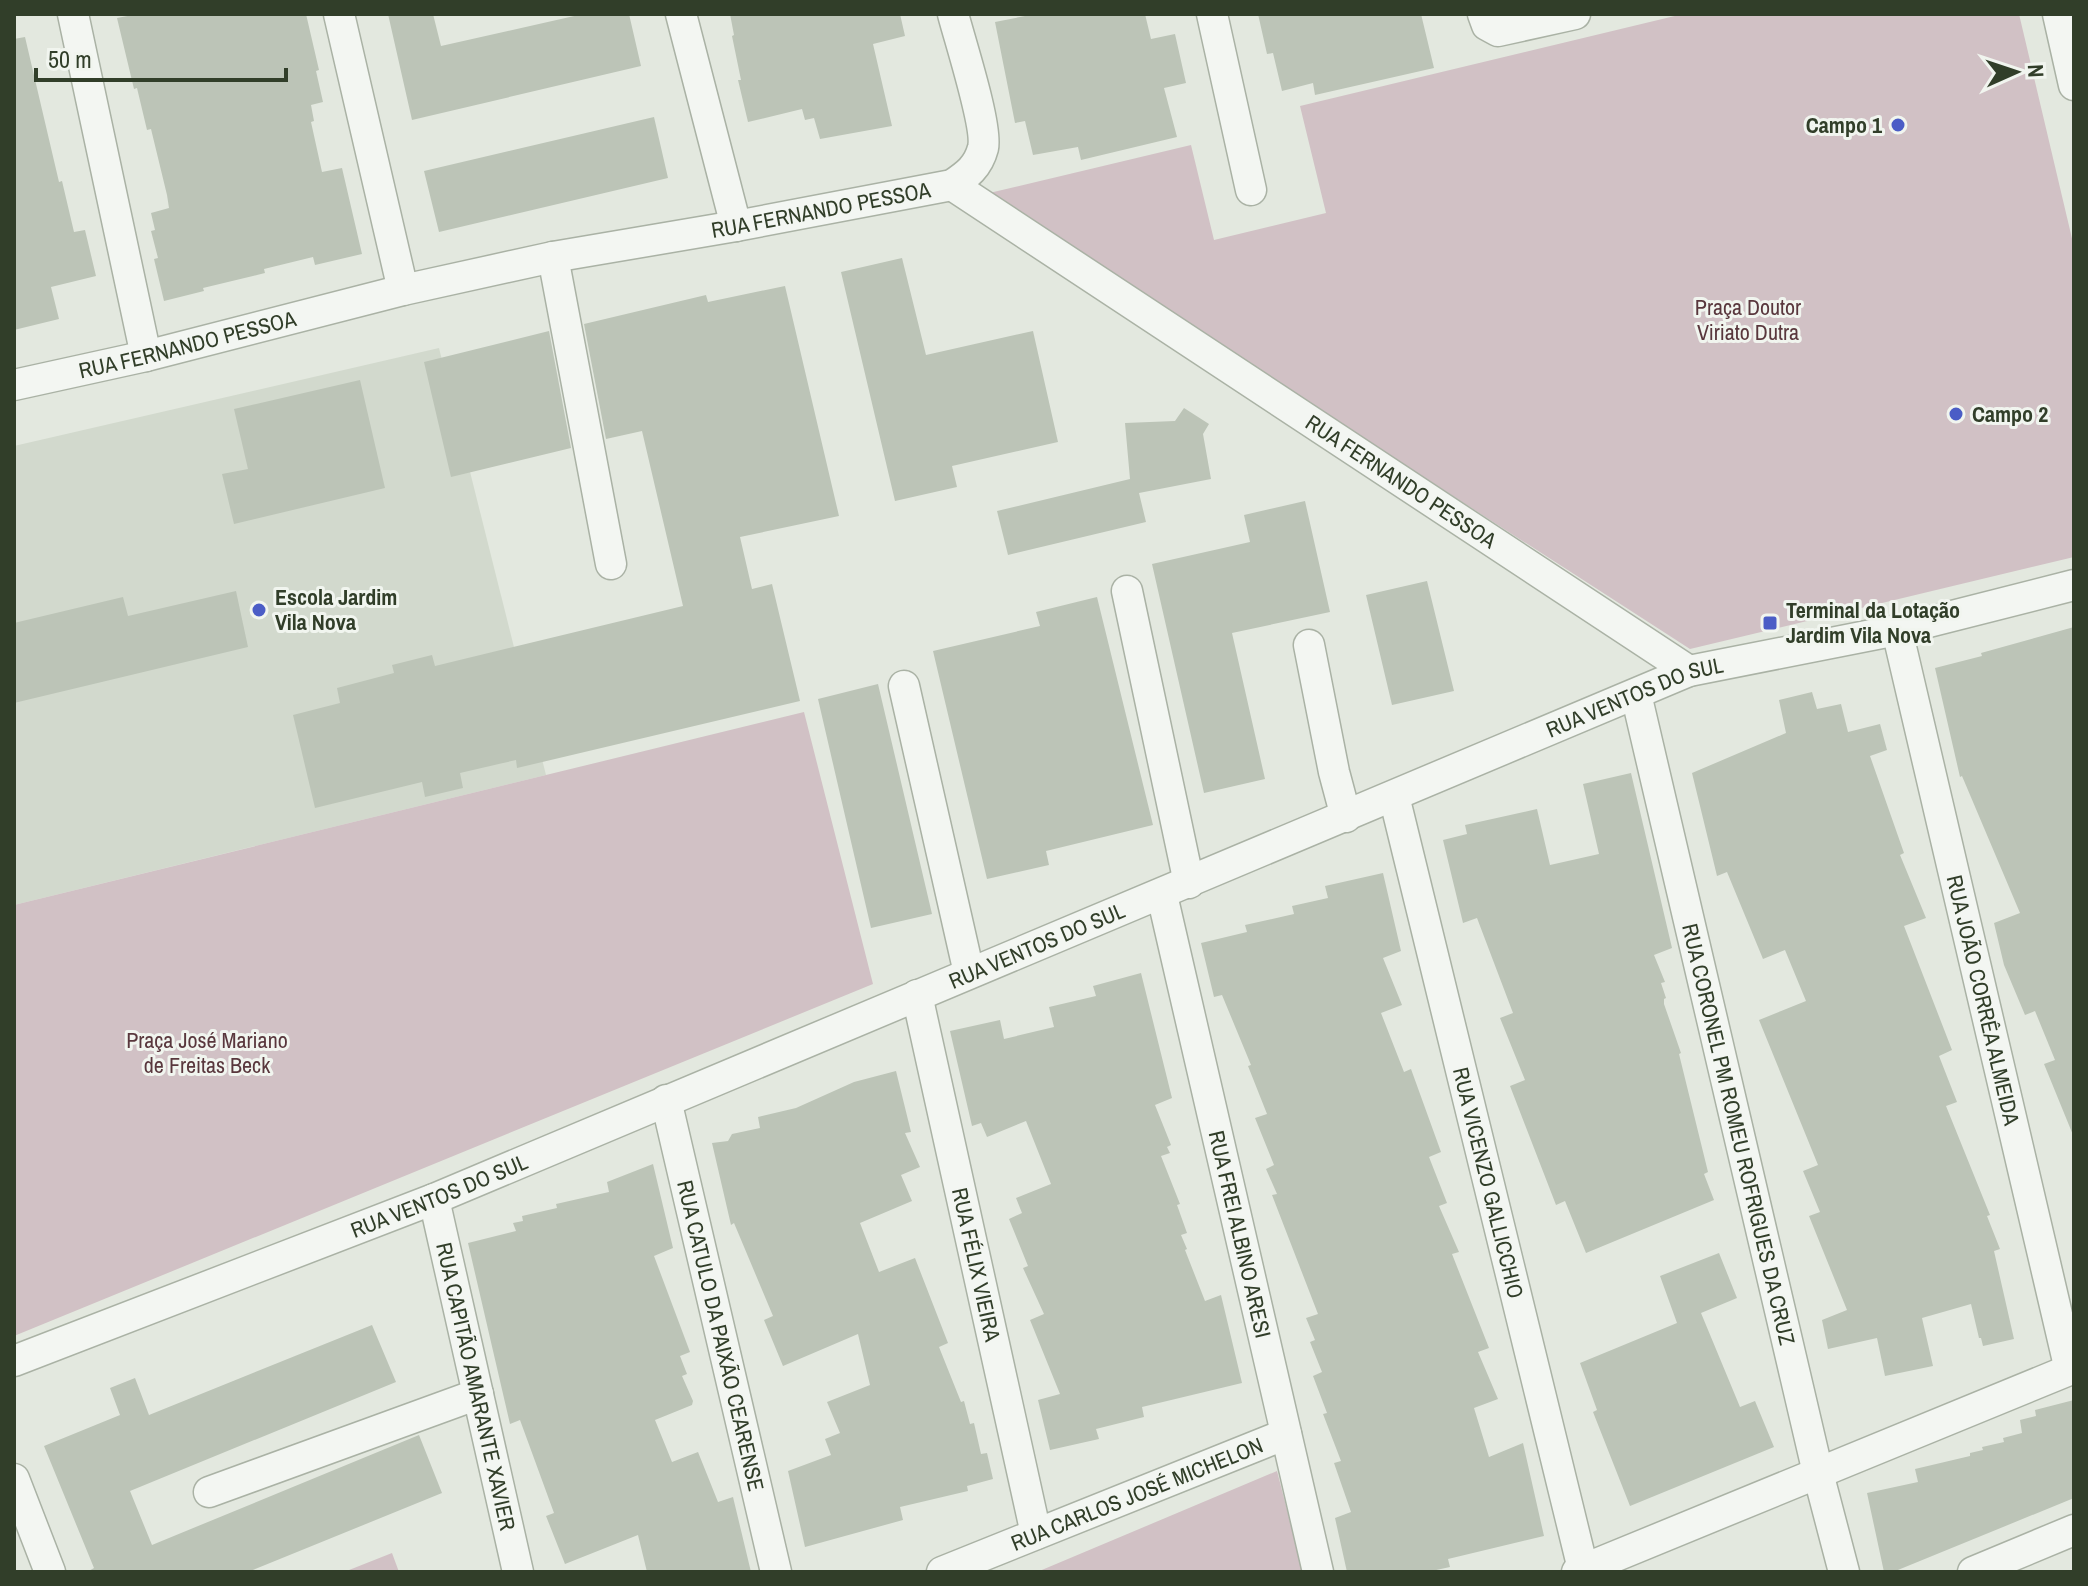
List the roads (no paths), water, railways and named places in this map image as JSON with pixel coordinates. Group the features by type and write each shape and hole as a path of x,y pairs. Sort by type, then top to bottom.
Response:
{"street":[{"path":"73,14 146,356"},
{"path":"339,14 403,290"},
{"path":"681,14 736,226"},
{"path":"952,185 970,173 979,159 984,135 953,14"},
{"path":"1212,14 1251,190"},
{"path":"1487,21 1505,30 1575,14"},
{"path":"2058,14 2074,85"},
{"name":"RUA FERNANDO PESSOA","path":"14,385 146,356 403,290 553,257 952,185 1689,671"},
{"path":"553,257 611,564"},
{"name":"RUA VENTOS DO SUL","path":"14,1361 434,1199 1689,671 1897,630 2074,585"},
{"name":"RUA FREI ALBINO ARESI","path":"1127,591 1175,889 1286,1434 1318,1572"},
{"name":"RUA JOÃO CORRÊA ALMEIDA","path":"1897,630 2072,1369"},
{"path":"1309,645 1346,817"},
{"path":"904,686 969,973"},
{"name":"RUA CORONEL PM ROMEU ROFRIGUES DA CRUZ","path":"1636,694 1818,1473 1844,1572"},
{"name":"RUA VICENZO GALLICCHIO","path":"1394,796 1580,1571"},
{"name":"RUA FÉLIX VIEIRA","path":"917,995 1036,1534"},
{"name":"RUA CATULO DA PAIXÃO CEARENSE","path":"666,1100 776,1572"},
{"name":"RUA CAPITÃO AMARANTE XAVIER","path":"434,1199 518,1572"},
{"path":"1580,1571 2072,1369"},
{"path":"209,1492 478,1394"},
{"name":"RUA CARLOS JOSÉ MICHELON","path":"942,1572 1286,1434"},
{"path":"14,1479 50,1572"},
{"path":"1973,1572 2074,1530"}],"place":[{"name":"Campo 1","path":"1898,125"},
{"name":"Campo 2","path":"1956,414"},
{"name":"Escola Jardim Vila Nova","path":"259,610"},
{"name":"Terminal da Lotação Jardim Vila Nova","path":"1770,623"}],"park label":[{"name":"Praça Doutor Viriato Dutra","path":"1748,320"},
{"name":"Praça José Mariano de Freitas Beck","path":"207,1052"}]}
